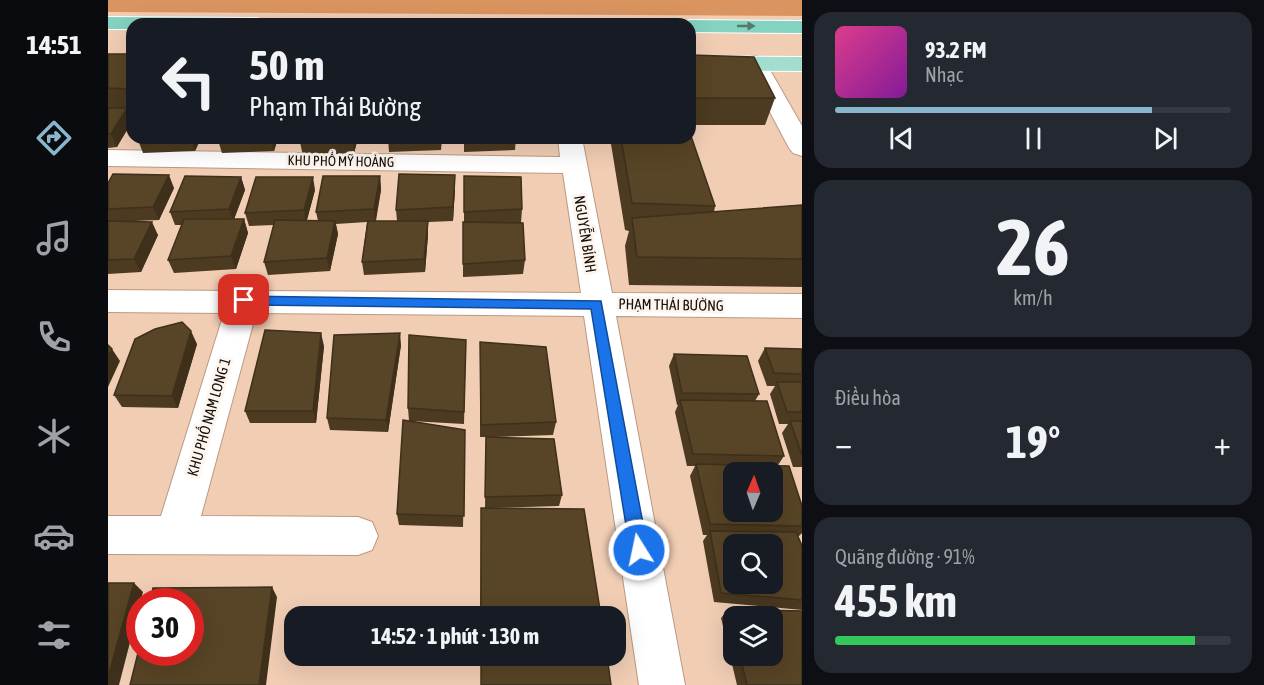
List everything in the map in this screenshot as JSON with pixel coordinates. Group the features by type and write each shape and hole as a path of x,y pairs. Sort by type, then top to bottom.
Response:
{"highway":[{"path":"108,23 126,23"},
{"path":"696,26 802,27"},
{"path":"696,46 802,46"}],"main road":[{"path":"696,63 802,64"}],"street":[{"path":"754,63 802,148"},
{"name":"NGUYỄN BÍNH","path":"571,144 662,685"},
{"name":"KHU PHỐ MỸ HOÀNG","path":"108,158 574,165"},
{"name":"PHẠM THÁI BƯỜNG","path":"108,301 244,300 802,306"},
{"name":"KHU PHỐ NAM LONG 1","path":"175,535 244,300"},
{"path":"108,535 358,536"}],"shaded area":[{"path":"108,0 802,0 802,16 108,12"}],"building":[{"path":"108,54 126,54 126,89 108,88"},
{"path":"696,55 754,57 775,98 696,98"},
{"path":"108,108 126,108 111,134 108,134"},
{"path":"622,144 694,144 715,206 632,203"},
{"path":"113,174 169,175 153,207 108,209 108,183"},
{"path":"399,174 455,175 453,207 396,210"},
{"path":"185,176 241,177 229,209 170,212"},
{"path":"323,176 380,176 374,209 316,212"},
{"path":"464,176 521,177 522,209 464,212"},
{"path":"256,177 313,177 304,210 245,213"},
{"path":"802,205 802,259 637,257 632,218"},
{"path":"184,219 244,219 231,256 168,260"},
{"path":"275,220 335,221 327,258 264,262"},
{"path":"108,221 152,222 134,259 108,260"},
{"path":"368,221 428,221 424,259 362,262"},
{"path":"463,222 523,223 525,260 463,264"},
{"path":"182,322 191,331 172,396 114,395 135,339 155,329"},
{"path":"265,330 321,333 313,411 245,411"},
{"path":"400,333 386,420 327,418 334,335"},
{"path":"409,335 466,340 464,412 408,408"},
{"path":"480,342 546,347 556,422 481,425"},
{"path":"108,345 112,349 108,357"},
{"path":"765,348 802,349 802,374 774,373"},
{"path":"674,354 747,356 759,394 682,393"},
{"path":"777,382 802,382 802,412 787,412"},
{"path":"680,400 767,401 784,456 693,454"},
{"path":"403,420 465,430 464,516 397,514"},
{"path":"790,421 802,421 802,455"},
{"path":"486,437 554,439 562,495 485,497"},
{"path":"696,464 723,465 723,522 783,522 783,466 789,466 802,506 802,526 710,524"},
{"path":"481,508 584,509 599,606 481,606"},
{"path":"710,531 796,532 802,546 802,600 733,594 783,594 783,534 723,534 723,593 721,593"},
{"path":"108,583 134,583 133,588 126,588 126,612 108,677"},
{"path":"272,587 259,685 130,685 135,666 204,666 204,588 153,588"},
{"path":"783,610 802,611 802,685 747,685 742,666 783,666"},
{"path":"481,666 608,666 611,685 481,685"}],"route":[{"path":"244,300 597,304 639,550"}]}
